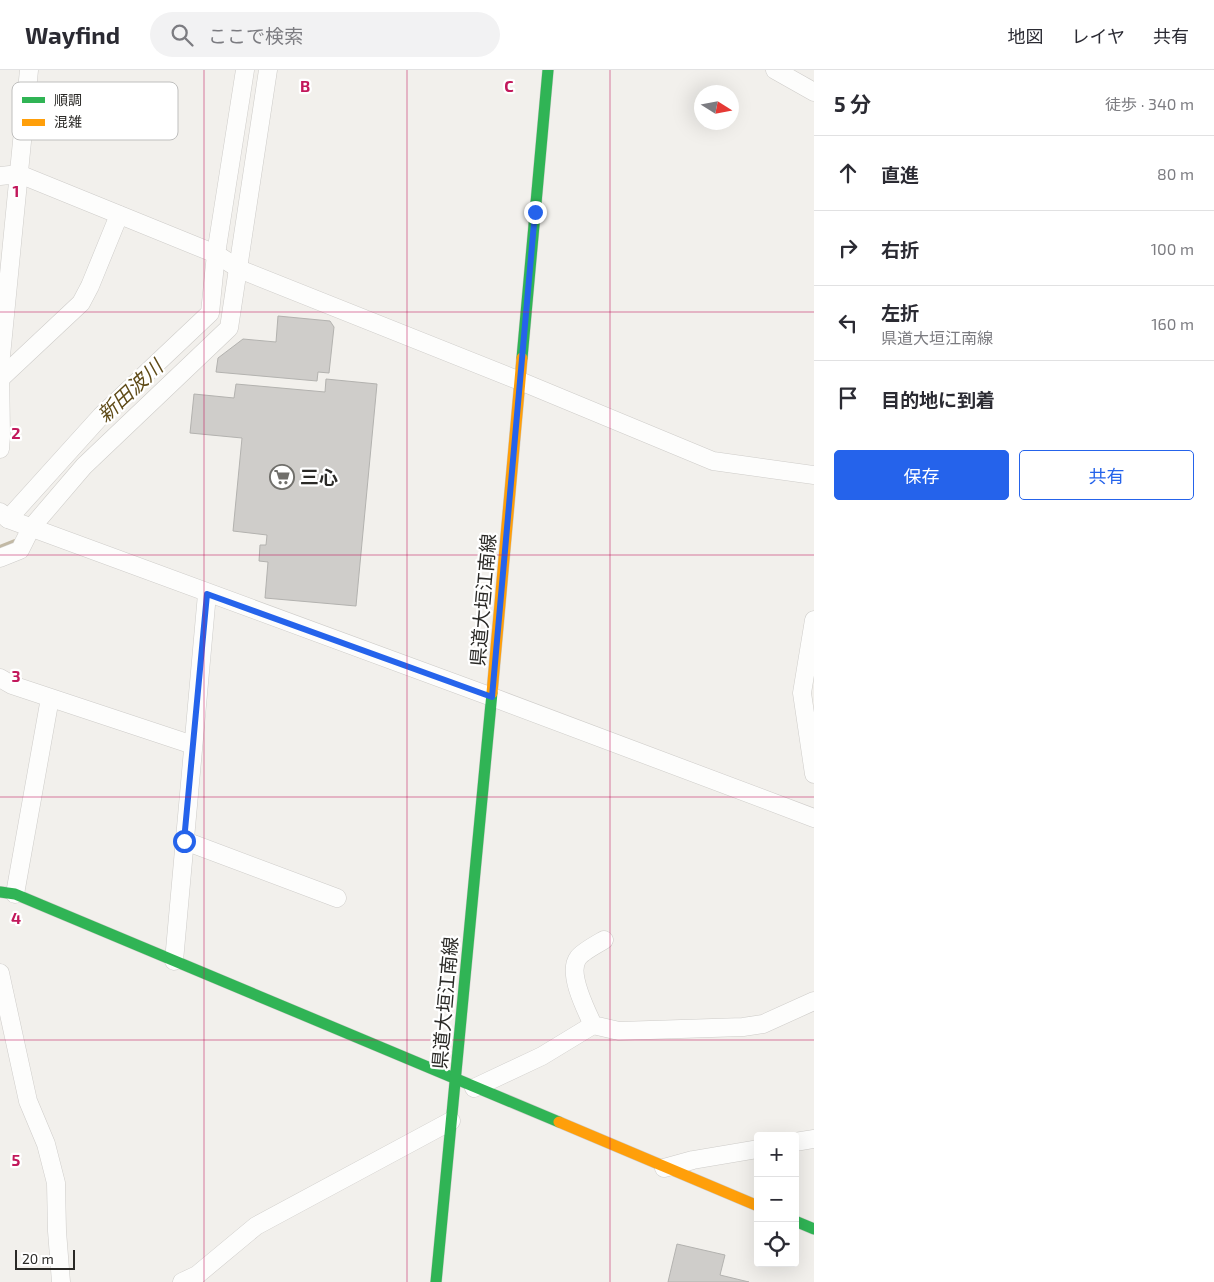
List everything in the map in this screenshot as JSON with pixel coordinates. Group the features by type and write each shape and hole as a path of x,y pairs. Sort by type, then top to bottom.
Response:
{"main road":[{"name":"県道大垣江南線","path":"436,1282 492,697 548,70"},
{"path":"8,893 754,1204"},
{"path":"797,1222 814,1229"}],"street":[{"path":"245,70 216,254 210,313 101,416 4,516 31,528 207,594 492,697 814,818"},
{"path":"0,558 20,550 31,528 84,466 229,328 268,70"},
{"path":"774,70 814,92"},
{"path":"0,449 0,366 22,140"},
{"path":"0,176 19,174 216,254 238,269 520,381 713,461 814,475"},
{"path":"0,379 81,303 90,286 119,215"},
{"path":"174,961 207,594"},
{"path":"814,620 802,693 814,774"},
{"path":"0,678 12,685 194,745"},
{"path":"8,893 50,698"},
{"path":"184,841 336,898"},
{"path":"592,1026 581,998 574,971 578,958 604,940"},
{"path":"0,973 28,1101 46,1144 56,1182 56,1231 61,1282"},
{"path":"474,1088 542,1056 592,1026 619,1031 743,1027 762,1024 814,1001"},
{"path":"194,1280 256,1226 451,1120"},
{"path":"799,1141 814,1139"},
{"path":"664,1168 693,1160 754,1150"}],"building":[{"path":"278,316 330,321 334,327 329,373 318,372 317,381 216,372 218,358 243,339 276,342"},
{"path":"326,379 377,384 356,606 265,598 268,562 259,561 260,545 266,545 267,535 233,531 242,438 190,433 194,394 234,398 236,384 325,392"},
{"path":"677,1244 725,1255 720,1275 749,1282 668,1282"}],"waterway":[{"name":"新田波川","path":"0,548 15,542"}],"traffic: fast":[{"path":"522,358 548,70"},
{"path":"436,1282 492,693"},
{"path":"0,892 15,894 559,1122"},
{"path":"797,1222 814,1229"}],"traffic: slow":[{"path":"492,693 522,358"},
{"path":"559,1122 754,1204"}],"place":[{"name":"三心","path":"282,477"}],"route":[{"path":"184,841 207,594 492,697 535,212"}]}
